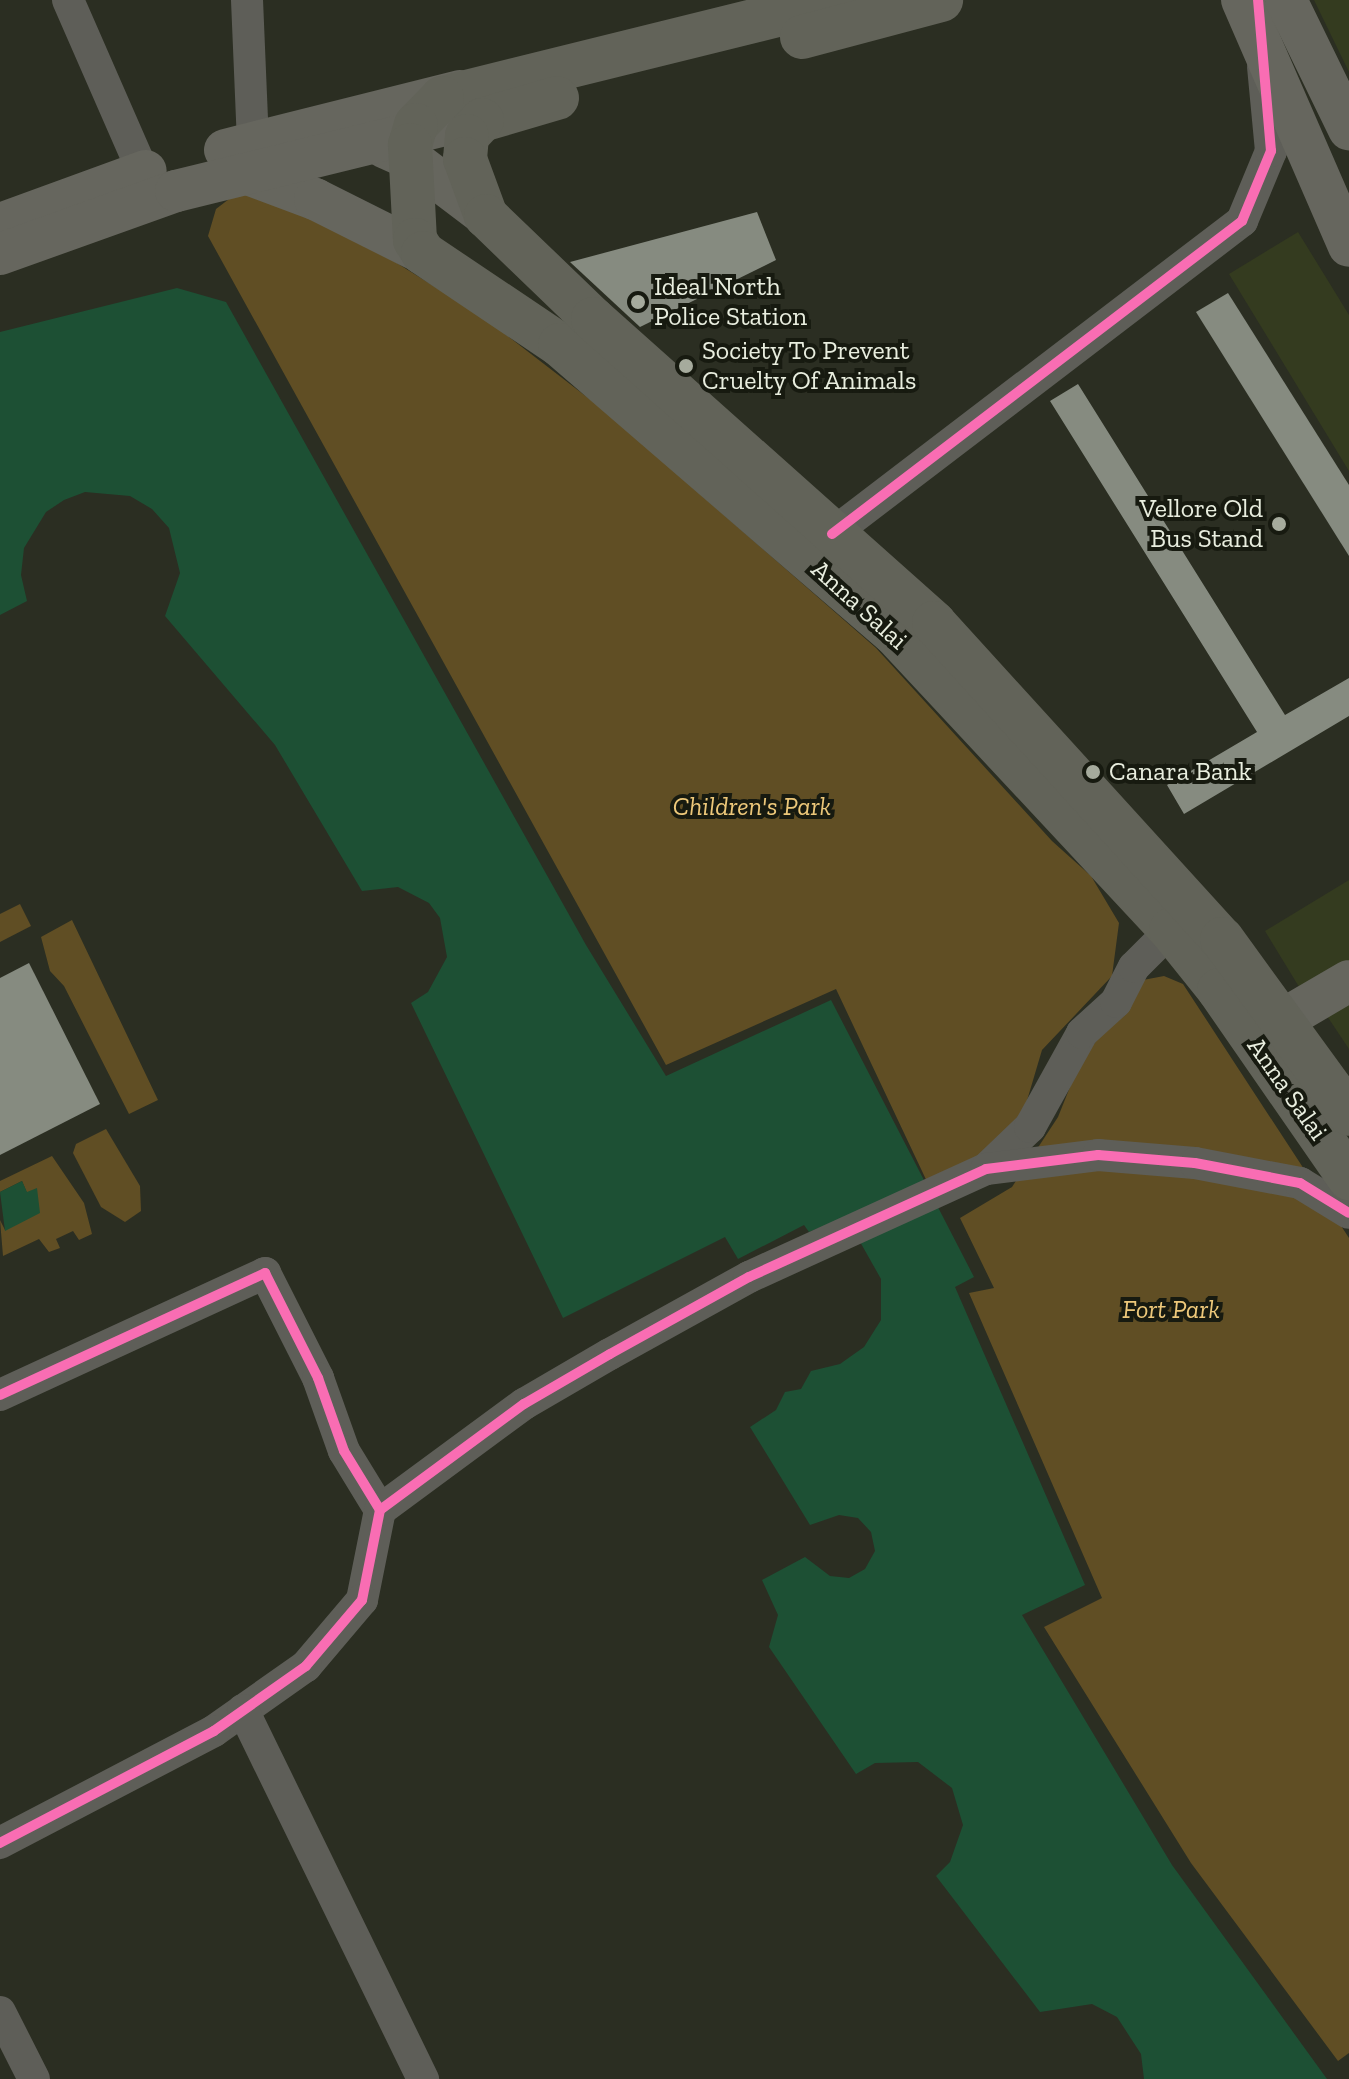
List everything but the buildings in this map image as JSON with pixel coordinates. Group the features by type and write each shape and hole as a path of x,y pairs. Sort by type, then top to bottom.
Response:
{"highway":[{"path":"423,253 412,222 401,147 427,109 465,90 838,0"},
{"path":"503,111 941,0"},
{"name":"Anna Salai","path":"503,111 482,120 467,136 465,159 486,216 832,534 934,623 1212,928 1284,1019 1349,1114"},
{"name":"Anna Salai","path":"423,253 560,345 894,633 1171,930 1219,990 1349,1178"}],"main road":[{"path":"1242,0 1349,246"},
{"path":"1286,0 1349,129"},
{"path":"0,254 251,159 465,90"},
{"path":"401,147 503,111"},
{"path":"0,224 143,172 251,159 344,136 401,147 486,216"},
{"path":"251,159 315,199 423,253"},
{"path":"1284,1019 1349,981"}],"street":[{"path":"68,0 143,172"},
{"path":"247,0 251,159"},
{"path":"832,534 1242,221 1271,151 1258,0"},
{"path":"986,1169 1030,1127 1082,1033 1116,1002 1134,967 1171,930"},
{"path":"0,1843 214,1731 306,1666 362,1600 380,1510 524,1404 749,1277 986,1169 1098,1155 1195,1163 1300,1183 1349,1213"},
{"path":"0,1395 265,1273 318,1378 344,1451 380,1510"},
{"path":"243,1710 423,2079"},
{"path":"0,2012 34,2079"}],"shaded area":[{"path":"1314,0 1349,0 1349,72"},
{"path":"1298,232 1349,315 1349,471 1229,274"},
{"path":"177,288 226,302 586,945 666,1076 831,1000 974,1277 955,1287 1085,1585 1022,1615 1172,1865 1327,2079 1144,2079 1141,2054 1117,2017 1092,2004 1040,2012 936,1876 950,1862 963,1825 952,1788 918,1762 875,1763 856,1774 769,1647 778,1615 762,1580 805,1557 830,1576 849,1578 865,1569 875,1551 871,1532 858,1518 839,1515 810,1525 750,1427 776,1410 785,1392 801,1389 811,1371 840,1364 864,1347 881,1320 881,1279 846,1217 809,1232 804,1225 738,1259 725,1237 563,1318 411,1003 428,992 447,957 440,918 429,903 398,887 362,891 275,745 165,616 180,573 169,528 152,509 130,496 85,492 64,500 46,512 24,548 21,575 27,601 0,615 0,332"},
{"path":"1349,880 1349,968 1304,995 1265,931"},
{"path":"1349,995 1349,1049 1323,1010"},
{"path":"22,1181 27,1192 37,1188 40,1213 5,1231 0,1192"}],"green space":[{"name":"Children's Park","path":"265,191 376,250 483,317 605,411 876,648 1052,841 1091,876 1119,923 1112,976 1042,1050 1023,1114 982,1160 930,1188 836,989 666,1065 208,236 216,209 233,196"},
{"path":"20,904 31,926 0,942 0,914"},
{"path":"72,920 158,1100 129,1114 64,986 50,971 41,937"},
{"name":"Fort Park","path":"1164,976 1183,984 1349,1238 1349,2053 1338,2061 1191,1863 1044,1627 1102,1598 969,1293 994,1288 960,1218 1012,1187 1058,1117 1080,1062 1143,980"},
{"path":"106,1129 140,1186 141,1211 125,1222 101,1207 73,1153 76,1144"},
{"path":"52,1156 84,1203 92,1234 79,1240 73,1231 56,1239 60,1248 49,1252 39,1239 3,1256 0,1220 5,1230 27,1193 22,1181 0,1192 0,1181"}],"cycle path":[{"path":"832,534 1242,221 1271,151 1258,0"},
{"path":"380,1510 524,1404 610,1354 749,1277 986,1169 1098,1155 1195,1163 1300,1183 1349,1213"},
{"path":"0,1395 265,1273 318,1378 344,1451 380,1510 362,1600 306,1666 214,1731 0,1843"}],"place":[{"name":"Ideal North Police Station","path":"638,302"},
{"name":"Society To Prevent Cruelty Of Animals","path":"686,366"},
{"name":"Vellore Old Bus Stand","path":"1279,524"},
{"name":"Canara Bank","path":"1093,772"}]}
